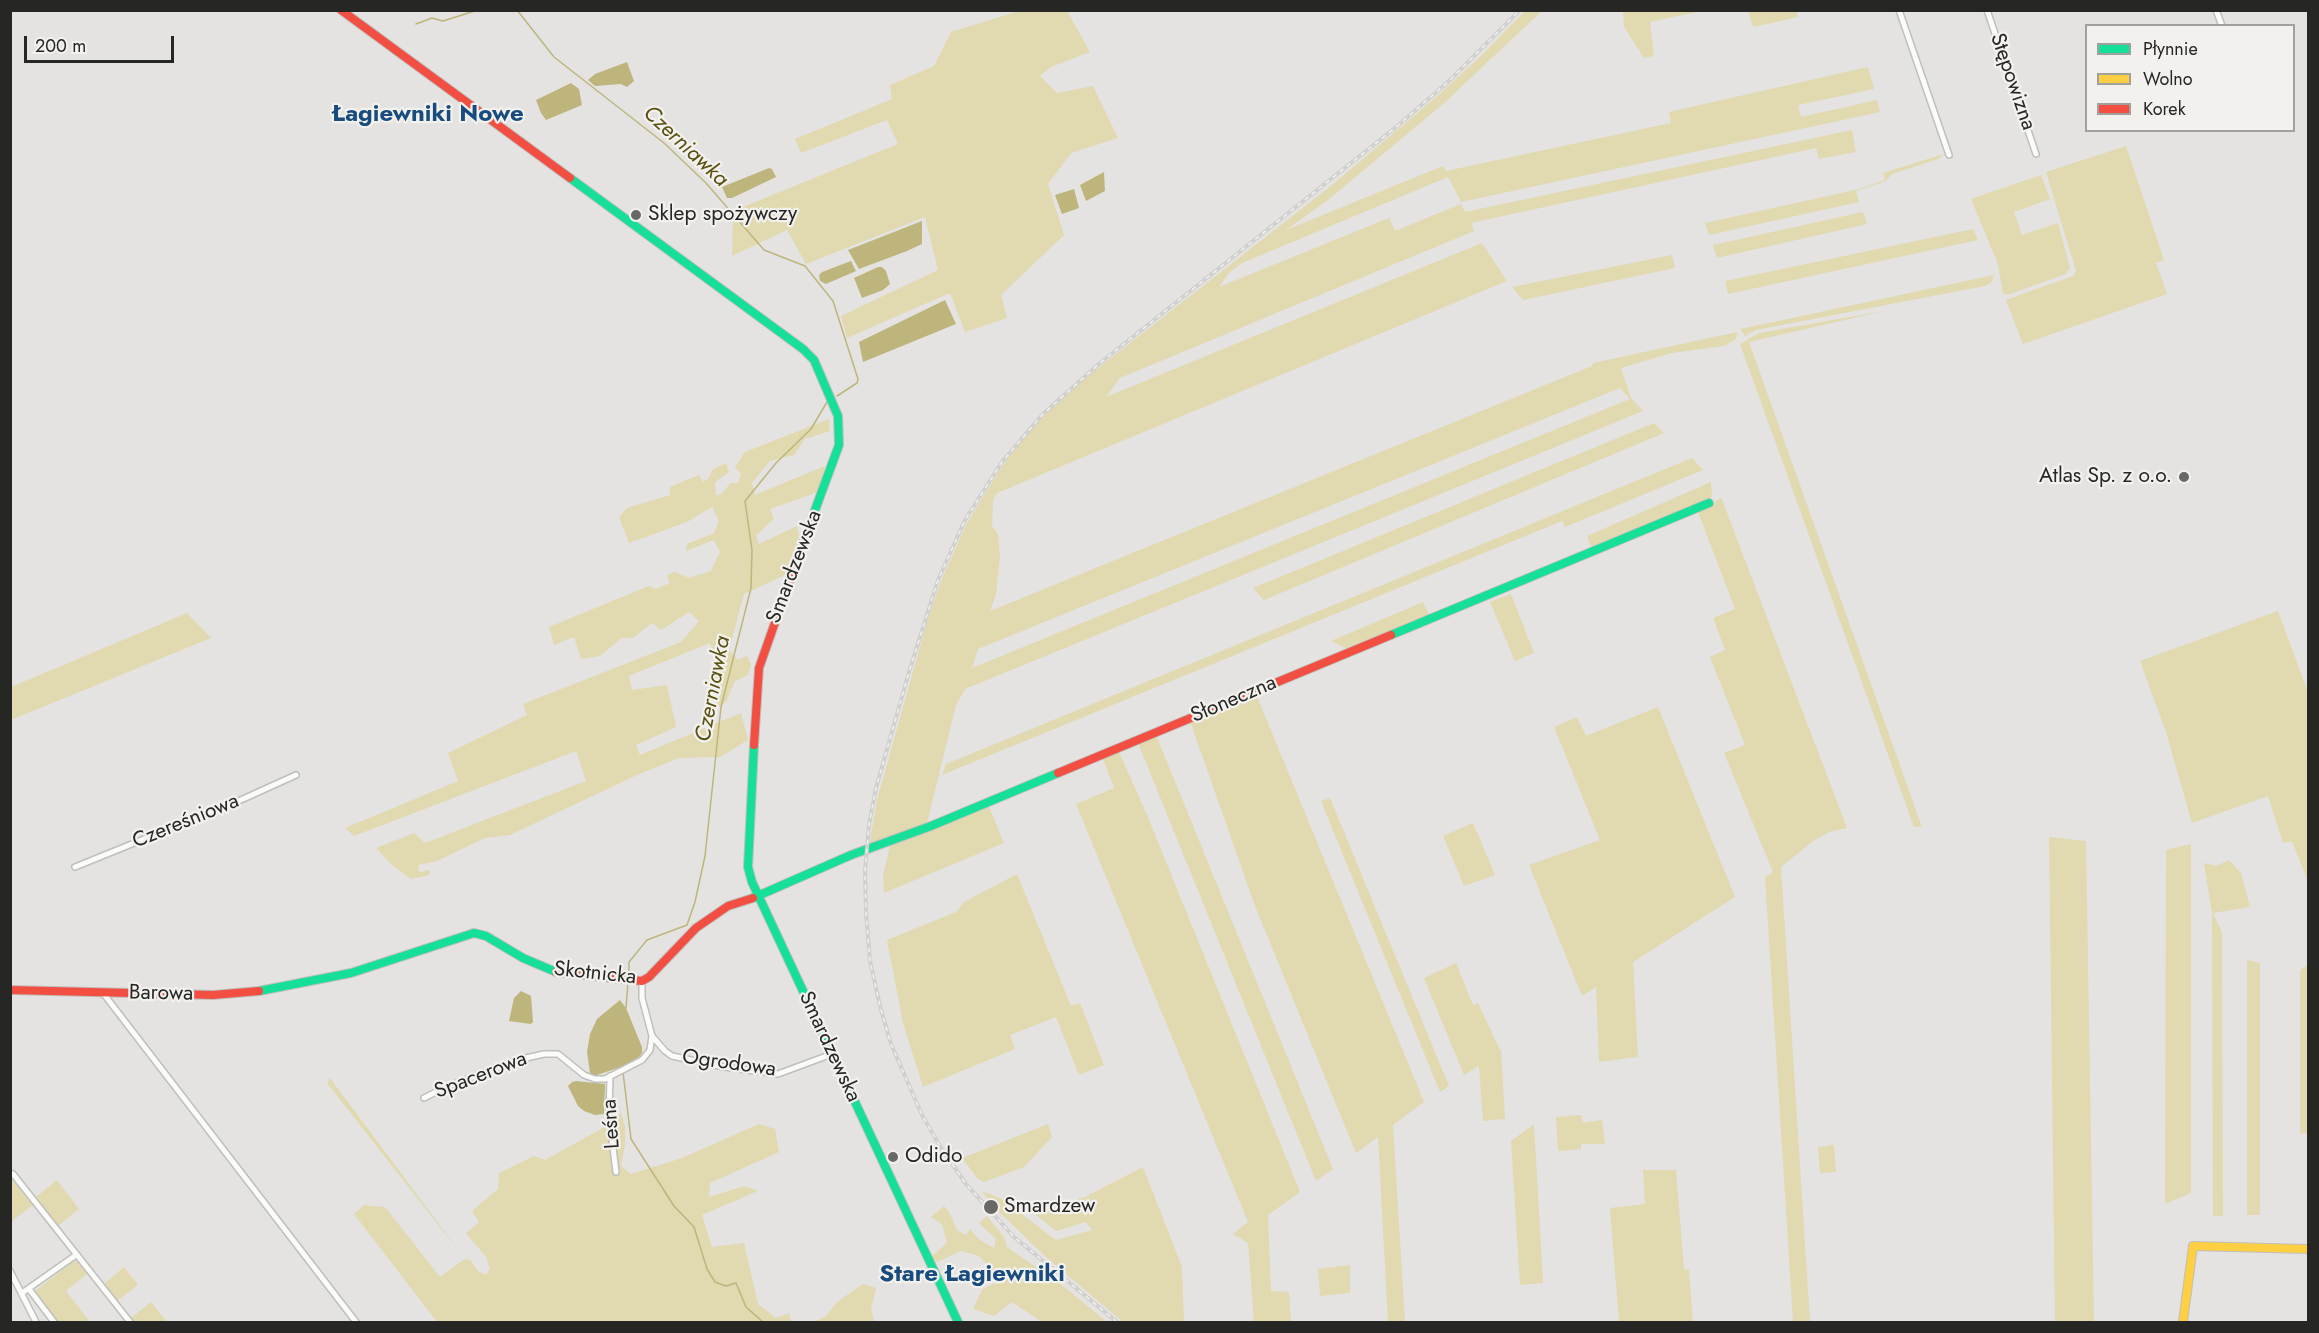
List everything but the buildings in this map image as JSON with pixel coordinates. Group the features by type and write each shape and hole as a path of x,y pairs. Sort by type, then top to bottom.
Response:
{"street":[{"name":"Smardzewska","path":"341,10 803,348 814,360 838,416 839,445 759,668 747,853 750,874 758,896 958,1323"},
{"path":"1899,10 1949,154"},
{"name":"Stępowizna","path":"1987,10 2036,154"},
{"name":"Słoneczna","path":"758,896 851,855 931,826 1709,503"},
{"name":"Czereśniowa","path":"75,867 296,775"},
{"name":"Skotnicka","path":"309,981 351,973 474,933 482,934 523,958 553,972 642,981 649,977 684,938 708,918 728,906 758,896"},
{"name":"Barowa","path":"10,990 213,995 259,991 309,981"},
{"path":"610,1076 642,1060 650,1050 652,1036 642,998 642,981"},
{"path":"102,993 356,1323"},
{"name":"Ogrodowa","path":"652,1036 665,1052 672,1056 724,1067 778,1074 832,1054"},
{"name":"Spacerowa","path":"424,1098 506,1064 543,1054 558,1054 590,1078 600,1080 610,1076"},
{"name":"Leśna","path":"610,1076 609,1114 616,1172"},
{"path":"13,1174 130,1323"},
{"path":"2183,1323 2193,1246 2308,1249"},
{"path":"22,1293 75,1255"},
{"path":"10,1270 36,1323"},
{"path":"29,1289 54,1323"}],"shaded area":[{"path":"1623,10 1702,11 1650,22 1654,56 1644,58 1624,27"},
{"path":"1019,11 1067,11 1090,52 1051,67 1040,76 1057,93 1093,86 1118,138 1071,153 1048,184 1064,235 1001,295 1007,318 965,332 950,293 847,338 841,316 938,270 925,217 806,264 787,230 732,256 733,211 898,144 887,120 801,153 795,139 892,99 890,85 934,66 951,32"},
{"path":"1525,11 1542,11 1443,104 1328,200 1286,230 1443,166 1446,171 1671,123 1669,112 1868,67 1874,89 1798,105 1801,117 1877,100 1880,112 1461,202 1448,177 1242,263 1230,272 1219,287 1389,218 1395,231 1461,204 1465,212 1852,130 1856,152 1819,159 1816,148 1471,223 1474,231 1120,378 1106,397 1482,243 1507,281 997,493 993,500 992,526 998,534 1000,558 996,594 990,611 1592,366 1593,363 1737,332 1735,340 1724,346 1672,353 1621,368 1631,398 1643,411 965,689 956,705 927,823 869,847 877,800 928,618 941,581 967,523 1016,447 1046,414 1084,379 1332,185 1482,55","holes":["1620,388 1630,399 972,668 978,649"]},
{"path":"1748,11 1797,11 1798,17 1753,27"},
{"path":"627,62 634,81 627,87 621,84 595,86 588,80 595,74"},
{"path":"571,83 579,89 582,105 546,120 536,100"},
{"path":"2126,146 2164,260 2156,263 2167,294 2023,344 2006,300 2073,276 2076,271 2046,172"},
{"path":"1944,154 1938,159 1892,174 1886,181 1856,191 1859,202 1709,235 1705,223 1855,190 1885,180 1883,173"},
{"path":"769,168 776,177 732,198 727,198 722,187"},
{"path":"1104,172 1105,191 1086,201 1080,185"},
{"path":"2041,175 2050,199 2014,212 2022,235 2058,223 2070,268 2066,274 2007,295 2003,293 1998,264 1971,199"},
{"path":"1074,189 1079,208 1062,214 1055,195"},
{"path":"1863,212 1867,224 1717,258 1713,245"},
{"path":"922,221 922,244 907,251 859,269 848,250"},
{"path":"1973,229 1978,240 1728,294 1725,281"},
{"path":"1672,255 1675,268 1523,300 1512,287"},
{"path":"851,261 856,271 826,284 820,281 819,275 822,272"},
{"path":"878,267 886,271 890,284 883,290 862,298 854,278"},
{"path":"1994,275 1991,283 1985,286 1756,330 1745,336 1740,329"},
{"path":"945,300 956,324 863,362 859,342"},
{"path":"1884,311 1749,342 1922,827 1914,827 1740,344 1759,333"},
{"path":"829,419 830,431 805,439 794,455 770,461 752,483 755,495 825,466 818,492 770,509 774,519 756,535 759,544 797,526 799,537 785,575 744,594 729,650 738,660 747,656 751,664 748,675 735,681 726,702 718,707 708,678 721,672 710,643 629,676 632,690 667,685 676,727 636,745 640,755 741,713 748,740 720,757 679,758 637,775 510,835 485,838 437,861 418,865 419,872 430,870 429,875 411,879 391,864 376,848 414,833 425,843 586,781 576,751 354,836 345,828 458,781 448,753 527,715 523,704 681,642 699,621 689,612 661,630 652,623 633,638 622,638 600,656 581,659 574,637 554,645 549,627 649,586 656,589 670,583 667,575 675,572 689,578 711,571 720,552 714,540 686,551 687,544 714,533 719,521 712,507 687,522 629,543 619,517 627,508 670,495 670,487 699,475 703,482 709,478 713,469 726,463 729,472 715,482 716,496 723,493 730,483 738,483 741,474 735,467 745,452"},
{"path":"1654,423 1664,433 1264,600 1253,588"},
{"path":"1692,458 1703,470 1565,527 1562,521 942,775 946,764"},
{"path":"1711,482 1712,496 1708,501 1592,549 1587,536"},
{"path":"1721,497 1847,828 1829,832 1813,841 1781,867 1810,1322 1793,1322 1765,877 1773,872 1724,753 1745,745 1710,657 1725,650 1713,618 1735,609 1698,512 1711,506"},
{"path":"1511,594 1534,653 1515,661 1490,602"},
{"path":"1423,602 1430,617 1347,649 1331,641"},
{"path":"2278,611 2308,692 2308,882 2292,841 2283,843 2268,796 2192,823 2166,732 2140,661"},
{"path":"187,613 211,638 11,720 11,687"},
{"path":"1256,694 1424,1102 1393,1125 1405,1322 1388,1322 1378,1137 1356,1153 1255,906 1190,721"},
{"path":"1658,707 1735,897 1633,962 1638,1057 1599,1062 1596,987 1582,996 1529,865 1600,840 1554,727 1577,717 1586,736"},
{"path":"1156,735 1333,1169 1316,1181 1138,743"},
{"path":"1119,752 1147,815 1300,1192 1268,1215 1271,1291 1289,1292 1291,1322 1254,1322 1248,1243 1233,1234 1248,1222 1076,804 1114,788 1103,759"},
{"path":"1330,798 1449,1086 1440,1092 1321,801"},
{"path":"988,805 1004,843 884,893 883,876 890,846"},
{"path":"1473,823 1495,875 1464,886 1443,836"},
{"path":"2049,837 2086,841 2094,1322 2055,1322"},
{"path":"2191,844 2191,1193 2165,1204 2166,850"},
{"path":"2229,860 2241,873 2250,907 2213,913 2222,932 2223,1216 2213,1216 2212,913 2204,863 2216,866"},
{"path":"1017,874 1071,1006 1080,1003 1104,1065 1079,1075 1056,1017 1010,1035 1015,1049 923,1087 903,1023 887,940 956,912 964,902"},
{"path":"2247,960 2260,963 2260,1215 2247,1215"},
{"path":"1456,963 1473,1005 1478,1003 1501,1049 1505,1119 1483,1121 1479,1066 1464,1075 1424,978"},
{"path":"2308,965 2308,1133 2300,1134 2300,970"},
{"path":"521,991 531,996 533,1022 531,1024 509,1021 514,998"},
{"path":"620,1000 626,1008 642,1047 642,1053 621,1067 594,1076 590,1073 587,1052 590,1034 597,1019"},
{"path":"330,1078 465,1259 327,1083"},
{"path":"576,1081 605,1084 604,1114 595,1115 578,1106 568,1086"},
{"path":"621,1113 625,1127 625,1145 621,1166 631,1174 682,1158 759,1124 775,1129 779,1152 710,1183 709,1197 744,1186 758,1191 702,1215 712,1247 744,1243 758,1304 776,1318 789,1313 791,1322 437,1322 354,1214 364,1205 385,1207 440,1277 465,1259 470,1260 478,1271 486,1275 490,1269 486,1257 466,1233 479,1222 472,1211 498,1189 499,1173 534,1156 545,1160 601,1129"},
{"path":"1581,1115 1583,1123 1602,1120 1605,1144 1581,1144 1581,1149 1558,1151 1556,1117"},
{"path":"1048,1124 1052,1137 1024,1167 984,1182 978,1179 962,1158"},
{"path":"1534,1124 1543,1283 1520,1285 1511,1141"},
{"path":"1834,1145 1836,1172 1820,1173 1818,1147"},
{"path":"1143,1167 1182,1267 1184,1322 1123,1322 1047,1258 995,1208 982,1191 1000,1198 1056,1240 1092,1230 1086,1222 1056,1231 1036,1215 1085,1197"},
{"path":"1643,1170 1676,1170 1684,1269 1689,1270 1693,1322 1619,1322 1610,1208 1645,1204"},
{"path":"10,1177 33,1205 12,1221 10,1220"},
{"path":"57,1180 79,1209 58,1226 36,1197"},
{"path":"944,1206 957,1230 966,1235 970,1229 980,1240 994,1248 996,1239 979,1223 987,1216 1004,1237 1007,1247 1063,1286 1107,1322 1042,1322 1012,1302 994,1316 973,1309 982,1290 992,1284 1005,1283 1005,1277 994,1271 979,1256 961,1251 937,1262 931,1257 947,1243 942,1224 931,1217"},
{"path":"77,1261 87,1274 66,1291 90,1322 57,1322 35,1291"},
{"path":"1350,1265 1350,1293 1320,1296 1318,1269"},
{"path":"124,1267 138,1285 117,1301 104,1284"},
{"path":"863,1284 876,1288 871,1309 874,1322 813,1322 826,1316 837,1302"},
{"path":"151,1302 167,1322 134,1322 131,1318"}],"waterway":[{"name":"Czerniawka","path":"416,24 432,18 443,21 478,10"},
{"name":"Czerniawka","path":"517,10 554,57 664,143 706,183 764,250 805,266 833,301 858,379 857,383 837,396"},
{"name":"Czerniawka","path":"629,976 629,962 647,940 687,925 695,902 705,856 721,707 751,588 752,550 745,501 776,463 811,429 827,402"},
{"path":"626,1008 628,982"},
{"name":"Czerniawka","path":"623,1072 631,1139 674,1206 694,1227 707,1269 715,1282 726,1286 736,1283 746,1307 763,1322"}],"railway":[{"path":"1117,1322 1014,1237 966,1184 922,1115 891,1044 870,961 865,871 869,825 876,788 909,672 938,580 965,520 1002,462 1042,415 1100,363 1395,128 1448,82 1520,10"}],"traffic: fast":[{"path":"570,178 803,349 814,360 838,416 839,445 804,540"},
{"path":"1391,635 1709,503"},
{"path":"754,745 748,867 752,882 958,1322"},
{"path":"753,898 851,855 931,826 1058,773"},
{"path":"259,991 351,973 474,933 486,936 523,958 556,972"}],"traffic: slow":[{"path":"2183,1322 2193,1246 2308,1249"}],"traffic: jam":[{"path":"341,10 570,178"},
{"path":"754,745 759,668 804,540"},
{"path":"1058,773 1391,635"},
{"path":"556,972 642,981 649,977 696,928 728,906 753,898"},
{"path":"10,990 213,995 259,991"}],"place":[{"name":"Sklep spożywczy","path":"636,215"},
{"name":"Atlas Sp. z o.o.","path":"2184,477"},
{"name":"Odido","path":"893,1157"},
{"name":"Smardzew","path":"991,1207"}],"district":[{"name":"Łagiewniki Nowe","path":"428,115"},
{"name":"Stare Łagiewniki","path":"972,1275"}]}
